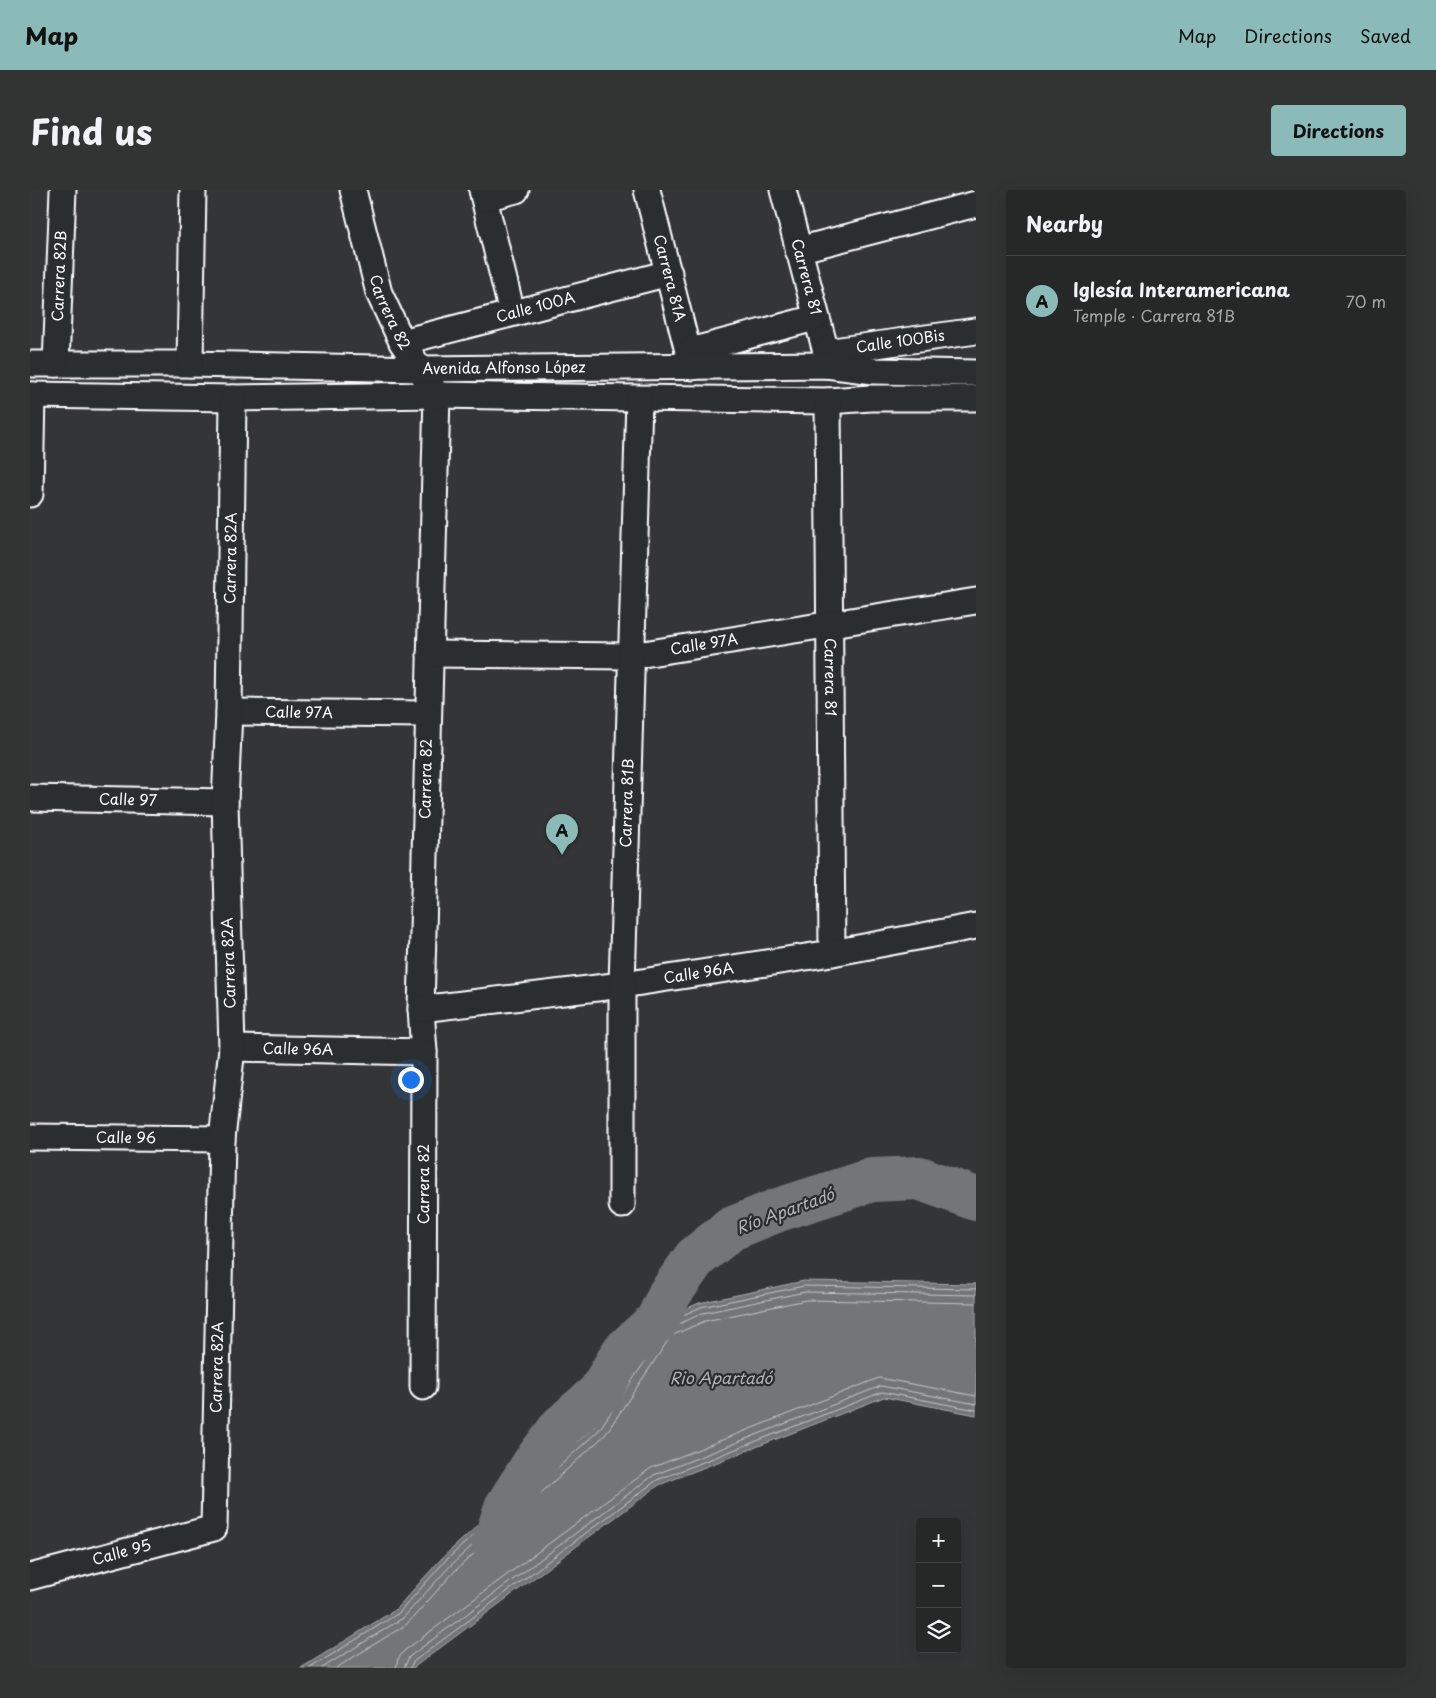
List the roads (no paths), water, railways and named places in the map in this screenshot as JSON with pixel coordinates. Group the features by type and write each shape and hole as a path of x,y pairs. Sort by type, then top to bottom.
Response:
{"street":[{"name":"Carrera 82B","path":"56,364 63,190"},
{"path":"190,364 193,190"},
{"name":"Carrera 82","path":"353,190 379,293 402,342 437,395 421,1009 424,1052 423,1386"},
{"path":"512,314 483,194 516,190"},
{"name":"Carrera 81A","path":"647,190 691,359"},
{"name":"Carrera 81","path":"782,190 826,359"},
{"path":"798,250 976,204"},
{"name":"Calle 100A","path":"402,342 669,273"},
{"path":"691,359 815,318"},
{"name":"Calle 100Bis","path":"826,359 976,331"},
{"name":"Avenida Alfonso López","path":"30,364 190,364 421,369 691,359 826,359 874,371 976,373"},
{"name":"Avenida Alfonso López","path":"31,395 233,398 437,395 828,401 871,398 976,398"},
{"path":"30,494 31,395"},
{"name":"Carrera 82A","path":"214,1528 222,1139 232,1048 224,802 229,712 233,398"},
{"name":"Carrera 81B","path":"622,1205 622,985 639,399"},
{"name":"Carrera 81","path":"828,401 832,953"},
{"name":"Calle 97A","path":"430,654 631,656 976,601"},
{"name":"Calle 97A","path":"229,712 428,714"},
{"name":"Calle 97","path":"30,798 224,802"},
{"name":"Calle 96A","path":"421,1009 622,985 832,953 976,926"},
{"name":"Calle 96A","path":"232,1048 424,1052"},
{"name":"Calle 96","path":"30,1137 222,1139"},
{"name":"Calle 95","path":"30,1577 214,1528"}],"water":[{"name":"Rio Apartadó","path":"804,1281 976,1284 976,1415 884,1397 659,1485 413,1668 301,1668 395,1610 442,1558 591,1422 657,1321 699,1303"}],"waterway":[{"name":"Río Apartadó","path":"494,1544 506,1507 534,1463 561,1427 599,1393 623,1352 657,1321 669,1295 695,1258 731,1229 778,1210 872,1180 919,1178 976,1199"}],"place":[{"name":"Iglesía Interamericana","path":"562,855"}]}
